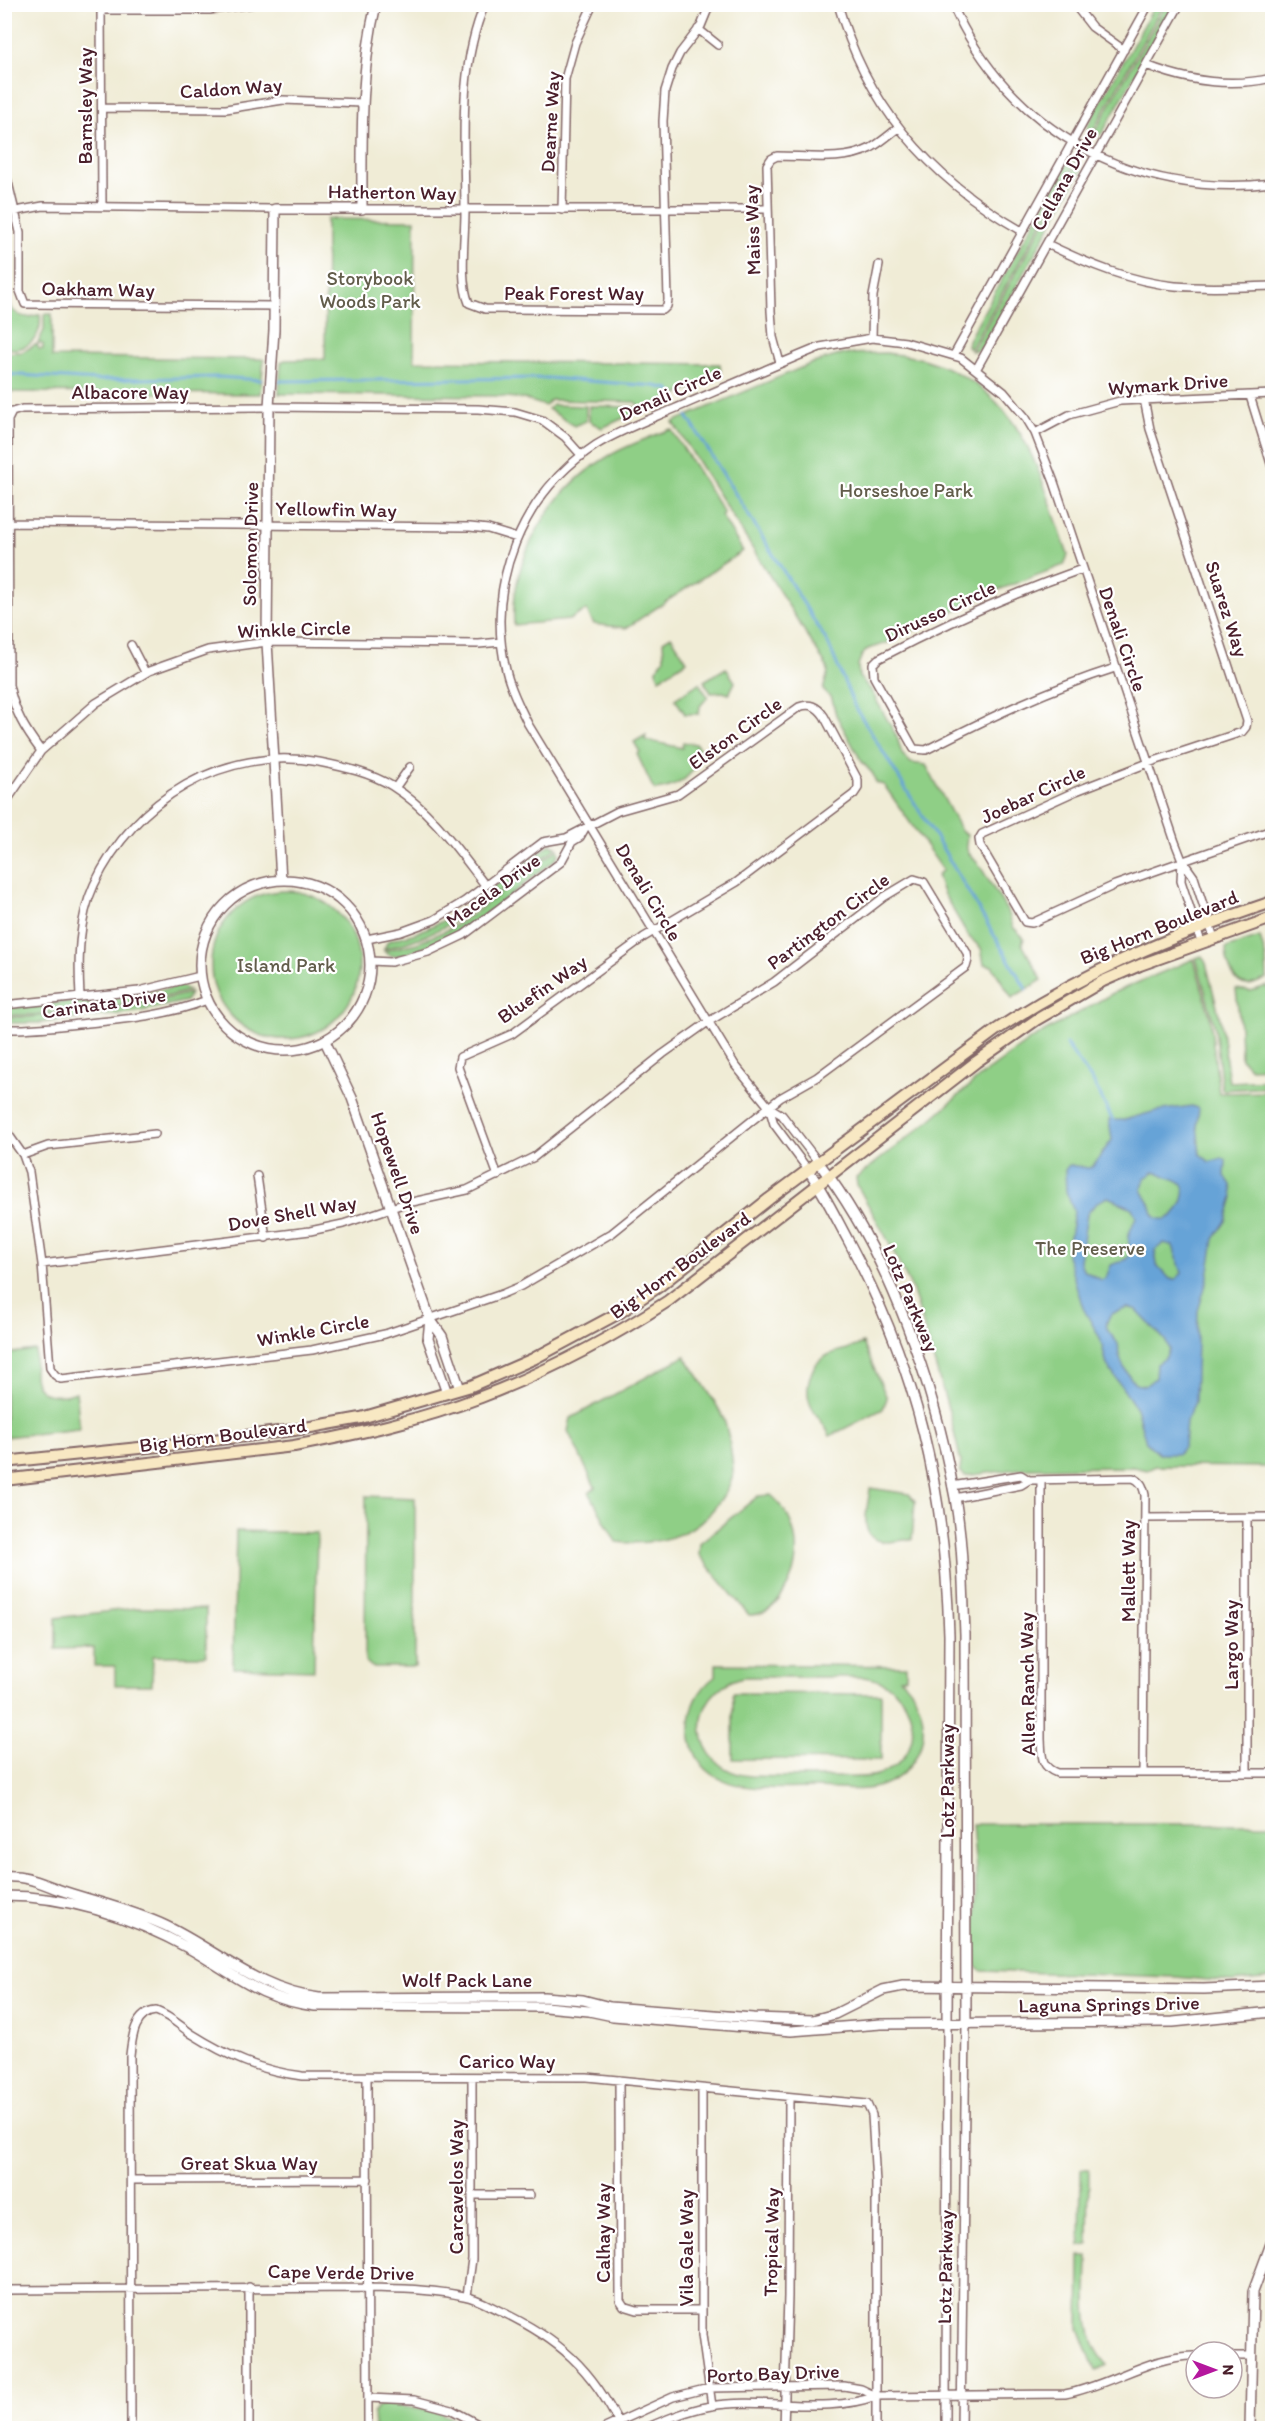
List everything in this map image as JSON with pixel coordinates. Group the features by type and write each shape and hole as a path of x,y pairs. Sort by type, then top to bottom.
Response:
{"main road":[{"name":"Big Horn Boulevard","path":"4,1462 294,1430 361,1418 460,1389 542,1355 619,1313 658,1287 819,1163 996,1030 1029,1008 1111,963 1197,928 1272,902"},
{"name":"Big Horn Boulevard","path":"4,1480 294,1446 366,1431 480,1398 548,1368 628,1327 668,1301 976,1062 1036,1020 1103,981 1201,942 1272,918"}],"street":[{"path":"101,7 210,10 253,4"},
{"path":"362,209 362,103 366,55 376,4"},
{"name":"Peak Forest Way","path":"485,4 471,45 467,80 464,258 466,296 470,303 476,307 663,310 668,300 663,121 665,91 680,53 698,29 710,4"},
{"name":"Dearne Way","path":"562,210 565,79 575,43 593,4"},
{"path":"838,4 850,43 860,65 898,128 942,176 978,204 1022,231"},
{"path":"952,4 974,48 1002,86 1032,115 1072,142 1124,167 1186,183 1224,186 1272,183"},
{"path":"1074,4 1092,27 1124,50"},
{"name":"Cellana Drive","path":"954,355 1149,4"},
{"name":"Cellana Drive","path":"977,369 1180,4"},
{"name":"Barnsley Way","path":"101,7 102,207"},
{"path":"698,29 718,45"},
{"path":"1146,65 1208,82 1242,83 1272,78"},
{"name":"Caldon Way","path":"102,108 226,108 283,100 362,103"},
{"name":"Maiss Way","path":"780,363 773,337 767,165 777,156 856,154 871,147 898,128"},
{"name":"Oakham Way","path":"4,166 16,211 21,253 20,291 26,304 274,306"},
{"name":"Hatherton Way","path":"16,211 43,206 465,211 767,209"},
{"name":"Solomon Drive","path":"275,209 274,306 269,407 267,642 281,880"},
{"path":"1047,244 1108,270 1173,286 1230,288 1272,286"},
{"path":"872,338 873,296 879,264"},
{"name":"Denali Circle","path":"819,1163 782,1115 769,1107 735,1065 654,931 587,828 528,724 506,672 501,642 501,595 510,554 524,522 544,491 563,471 609,438 820,347 872,338 906,342 954,355 977,369 1004,392 1035,433 1054,482 1182,860 1194,877 1214,938"},
{"name":"Wymark Drive","path":"1035,433 1070,415 1097,406 1144,399 1272,394"},
{"path":"1250,396 1272,467"},
{"name":"Suarez Way","path":"1144,399 1150,429 1247,721 1242,732 1148,763"},
{"name":"Albacore Way","path":"41,751 21,724 9,685 8,420 12,412 22,409 269,407 478,409 515,412 542,420 565,437 582,456"},
{"name":"Yellowfin Way","path":"9,523 470,527 488,529 517,538"},
{"name":"Dirusso Circle","path":"1082,569 1002,598 928,632 878,658 873,664 874,677 914,749 926,750 1047,692 1116,668"},
{"name":"Winkle Circle","path":"4,805 41,751 96,703 145,672 208,650 267,642 479,644 501,642"},
{"path":"131,645 145,672"},
{"name":"Elston Circle","path":"587,828 618,811 678,795 799,707 812,705 824,716 858,780 855,794 736,882 654,931"},
{"path":"81,997 78,967 81,935 93,887 120,843 142,815 170,794 211,772 274,758 301,759 346,767 395,788 425,811 445,831 485,885"},
{"name":"Joebar Circle","path":"1148,763 1076,791 982,834 979,839 980,845 1025,922 1032,923 1115,885 1182,860"},
{"path":"395,788 410,767"},
{"name":"Macela Drive","path":"367,939 401,932 434,920 465,901 543,842 566,838 576,831 587,828"},
{"name":"Macela Drive","path":"371,961 391,962 428,952 465,935 561,862 572,842 580,837 587,828"},
{"path":"1182,860 1272,830"},
{"name":"Denali Circle","path":"1182,860 1180,881 1201,942"},
{"name":"Partington Circle","path":"708,1022 774,982 884,897 914,879 924,882 968,953 966,967 817,1077 769,1107"},
{"path":"281,880 302,881 319,886 335,895 349,907 360,922 367,939 371,961 368,985 357,1011 344,1026 325,1041 292,1050 274,1049 255,1044 227,1027 207,1000 200,976 202,945 209,926 220,910 247,888 263,882 281,880"},
{"name":"Bluefin Way","path":"498,1176 459,1067 460,1057 512,1034 654,931"},
{"name":"Carinata Drive","path":"4,1005 11,1002 40,1002 139,991 200,976"},
{"name":"Carinata Drive","path":"4,1029 28,1030 142,1017 172,1012 207,1000"},
{"name":"Dove Shell Way","path":"42,1264 266,1238 343,1224 403,1204 467,1190 534,1157 663,1054 708,1022"},
{"name":"Hopewell Drive","path":"325,1041 352,1098 430,1319 442,1336 460,1389"},
{"name":"Denali Circle","path":"769,1107 774,1124 809,1171"},
{"name":"Winkle Circle","path":"4,1128 23,1155 31,1181 42,1264 50,1368 61,1379 312,1350 385,1334 502,1294 612,1233 769,1107"},
{"path":"23,1155 48,1146 155,1134"},
{"name":"Lotz Parkway","path":"819,1163 829,1175 878,1260 896,1301 916,1353 936,1418 955,1498 963,1576 965,1634 966,2024 961,2428"},
{"name":"Lotz Parkway","path":"809,1171 863,1268 902,1359 922,1423 937,1491 948,1577 950,1635 946,2428"},
{"path":"256,1176 266,1238"},
{"name":"Hopewell Drive","path":"430,1319 428,1339 447,1393"},
{"name":"Mallett Way","path":"952,1486 1021,1475 1029,1480 1121,1478 1138,1480 1145,1495 1143,1773"},
{"name":"Mallett Way","path":"955,1498 1021,1485 1029,1480"},
{"name":"Allen Ranch Way","path":"1041,1480 1042,1761 1048,1770 1058,1773 1272,1773"},
{"name":"Largo Way","path":"1247,1517 1247,1773"},
{"path":"1145,1518 1272,1517"},
{"name":"Wolf Pack Lane","path":"4,1877 33,1879 146,1918 188,1937 263,1983 292,1993 319,1998 544,1997 583,2000 610,2007 764,2019 813,2020 835,2014 889,1988 947,1987"},
{"name":"Wolf Pack Lane","path":"4,1896 29,1896 57,1900 128,1919 193,1951 259,1992 304,2005 545,2007 589,2011 613,2016 774,2031 817,2030 881,2024 947,2024"},
{"name":"Laguna Springs Drive","path":"947,1987 1204,1989 1272,1986"},
{"name":"Carico Way","path":"131,2428 132,2042 142,2016 156,2011 165,2014 223,2052 250,2065 302,2076 587,2077 702,2090 867,2104 871,2108 876,2183 876,2396"},
{"name":"Laguna Springs Drive","path":"947,2024 1173,2022 1272,2012"},
{"path":"367,2078 368,2428"},
{"name":"Carcavelos Way","path":"467,2296 472,2271 472,2078"},
{"name":"Calhay Way","path":"619,2080 620,2300 624,2306 637,2310 702,2310"},
{"name":"Vila Gale Way","path":"702,2090 702,2310 704,2357 712,2406"},
{"name":"Tropical Way","path":"784,2428 788,2296 789,2098"},
{"name":"Great Skua Way","path":"131,2180 368,2179"},
{"path":"472,2195 530,2195"},
{"path":"1250,2428 1253,2292 1272,2241"},
{"name":"Cape Verde Drive","path":"5,2290 131,2287 368,2288 429,2290 467,2296 526,2323 566,2351 599,2387 619,2425"},
{"path":"249,2287 249,2428"},
{"path":"5,2290 5,2428"},
{"path":"1244,2356 1250,2356"},
{"name":"Porto Bay Drive","path":"646,2428 676,2415 712,2406 847,2404 876,2396 1065,2394 1086,2390 1154,2364 1184,2358"},
{"name":"Porto Bay Drive","path":"605,2428 619,2425 673,2397 710,2388 844,2386 861,2389 876,2396"},
{"path":"876,2396 876,2428"},
{"path":"368,2398 414,2400 433,2404 452,2410 485,2428"}],"green space":[{"path":"1155,5 1163,5 1090,136 1087,130 1088,125"},
{"path":"1166,5 1174,5 1103,132 1097,137 1092,137"},
{"path":"1071,161 1076,161 970,350 967,346 968,340 1066,165"},
{"path":"1078,162 1081,171 983,346 978,351 972,351"},
{"name":"Storybook Woods Park","path":"326,219 415,220 414,361 720,364 721,375 643,410 635,402 551,400 545,406 524,399 498,396 279,394 281,362 325,359"},
{"path":"5,297 8,297 12,308 19,315 29,317 40,314 39,330 27,346 5,348"},
{"path":"44,314 52,314 52,357 261,359 264,360 260,394 11,392 5,353 22,352 37,344 39,349 43,349 43,344 38,343 44,330"},
{"name":"Horseshoe Park","path":"886,353 923,359 956,372 983,390 1004,411 1021,436 1035,463 1068,555 1064,565 993,592 887,643 868,649 862,655 858,665 859,677 870,689 897,737 902,754 911,763 926,765 961,831 967,835 968,852 980,866 1009,914 1013,927 1024,938 1022,944 1042,980 1012,998 992,966 984,964 981,948 969,937 943,893 937,875 943,870 884,785 876,783 873,774 862,762 836,715 832,699 823,690 828,672 827,667 673,422 810,364 843,354"},
{"path":"553,405 586,406 586,421 574,426 548,409"},
{"path":"589,406 634,407 639,411 602,428 589,421"},
{"path":"671,429 724,513 721,515 743,551 626,628 594,624 586,610 569,620 514,625 514,601 526,553 550,509 584,473 604,459 628,446"},
{"path":"671,636 687,661 660,678 656,671 664,658 663,641"},
{"path":"726,668 735,682 729,694 711,693 704,681"},
{"path":"699,683 708,697 700,706 699,714 685,714 675,699"},
{"path":"646,735 645,740 682,748 683,742 696,744 702,753 695,768 679,783 656,790 653,788 637,754 640,752 634,742"},
{"path":"551,844 557,847 496,894 456,921 410,942 384,949 388,941 416,933 452,917"},
{"path":"558,849 559,854 555,860 504,900 450,936 399,955 393,956 384,951 417,943 447,930 472,915"},
{"name":"Island Park","path":"285,891 313,897 337,913 353,937 359,965 353,993 337,1017 313,1033 285,1039 257,1033 233,1017 217,993 211,965 217,937 233,913 257,897"},
{"path":"1260,937 1266,958 1267,979 1250,985 1242,984 1231,971 1226,948"},
{"path":"1202,956 1206,963 1221,1023 1229,1082 1272,1080 1272,1087 1222,1090 1215,1028 1196,958"},
{"name":"The Preserve","path":"1194,959 1210,1017 1219,1093 1272,1092 1272,1467 1156,1466 1147,1470 1134,1467 1027,1468 965,1476 960,1471 961,1462 950,1415 913,1291 857,1185 856,1178 929,1121 982,1075 1030,1040 1115,992"},
{"path":"181,986 189,991 144,1002 34,1015 5,1015 7,1008 132,996"},
{"path":"1267,986 1268,989 1272,988 1272,1067 1250,1068 1241,1059 1236,989 1251,991"},
{"path":"190,993 186,1001 137,1012 40,1023 5,1023 5,1017 29,1017 145,1004"},
{"path":"863,1343 887,1398 883,1409 830,1436 809,1401 808,1386 812,1371 821,1359 828,1355"},
{"path":"35,1350 36,1383 44,1392 50,1394 63,1395 76,1392 80,1429 5,1437 5,1354"},
{"path":"685,1356 723,1417 732,1456 731,1481 711,1512 688,1530 661,1540 616,1542 589,1492 595,1487 568,1431 571,1418"},
{"path":"870,1488 909,1494 915,1501 912,1540 888,1542 871,1536 866,1521"},
{"path":"771,1495 781,1505 793,1529 796,1542 794,1569 790,1582 776,1603 769,1610 749,1615 699,1555 700,1543 758,1496"},
{"path":"366,1496 415,1498 415,1667 372,1667 365,1661"},
{"path":"236,1531 317,1533 314,1670 233,1668"},
{"path":"136,1608 206,1609 206,1656 153,1656 152,1685 115,1685 115,1666 94,1666 94,1648 56,1649 56,1618"},
{"path":"716,1664 906,1666 906,1677 900,1678 912,1691 923,1721 923,1736 919,1752 911,1765 899,1777 883,1785 867,1789 776,1789 737,1785 719,1778 705,1768 695,1753 690,1731 691,1715 696,1700 704,1687 716,1676","holes":["743,1677 863,1677 881,1682 896,1692 906,1705 912,1720 912,1736 907,1752 897,1765 880,1774 869,1777 751,1776 730,1771 715,1761 706,1746 702,1730 703,1714 711,1698 724,1685"]},
{"path":"733,1693 881,1694 881,1760 733,1759"},
{"path":"972,1824 1272,1824 1272,1978 1231,1982 1176,1977 982,1971 976,1965 975,1958 976,1871"},
{"path":"1081,2169 1089,2169 1088,2245 1080,2246"},
{"path":"1080,2256 1088,2256 1089,2328 1099,2354 1108,2365 1095,2370 1079,2328"},
{"path":"386,2404 438,2412 472,2428 374,2428 373,2413 378,2406"}],"water":[{"path":"1192,1106 1199,1109 1197,1124 1200,1154 1210,1162 1222,1158 1226,1160 1225,1176 1231,1185 1233,1197 1226,1221 1214,1239 1208,1277 1198,1311 1195,1402 1186,1421 1184,1447 1178,1454 1159,1454 1146,1442 1136,1408 1107,1365 1100,1338 1083,1308 1067,1255 1074,1212 1066,1191 1065,1170 1069,1165 1092,1167 1112,1140 1109,1120 1124,1120 1156,1111","holes":["1154,1172 1181,1183 1184,1195 1175,1214 1163,1219 1153,1215 1142,1189 1145,1178","1108,1197 1132,1208 1136,1217 1128,1236 1130,1255 1111,1265 1106,1278 1101,1280 1083,1270 1080,1261 1087,1214 1097,1202","1164,1243 1173,1246 1182,1273 1176,1279 1170,1279 1157,1265 1155,1250","1128,1308 1135,1309 1165,1340 1169,1349 1166,1357 1156,1364 1155,1378 1145,1386 1135,1384 1123,1366 1118,1344 1107,1328 1111,1314"]}],"waterway":[{"path":"4,374 97,380 218,377 261,380"},
{"path":"279,381 548,378 655,386 669,389 674,396"},
{"path":"687,416 828,643 854,705 1026,989"},
{"path":"1066,1044 1094,1083 1113,1121"}]}
